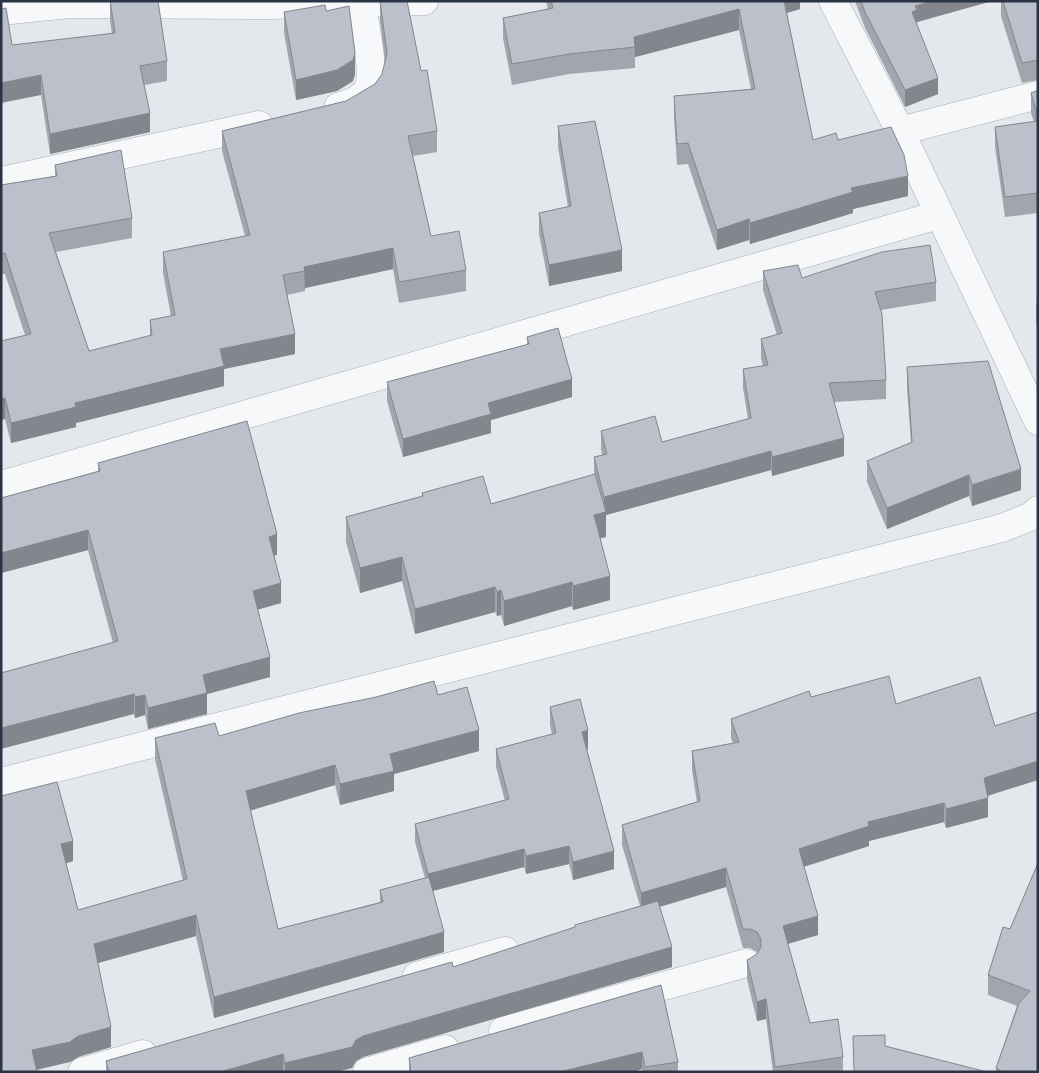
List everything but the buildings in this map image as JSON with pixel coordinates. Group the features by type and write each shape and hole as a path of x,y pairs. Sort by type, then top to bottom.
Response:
{"street":[{"path":"1,12 69,4 270,5 424,1"},
{"path":"833,1 900,132 938,215 1037,416"},
{"path":"314,113 343,106 367,91 371,75 362,2"},
{"path":"900,132 1038,95"},
{"path":"1,181 285,119"},
{"path":"1,485 938,215"},
{"path":"1,782 1002,528 1030,517 1038,510"},
{"path":"389,984 505,951"},
{"path":"367,1072 746,963"},
{"path":"82,1072 169,1047"}]}
